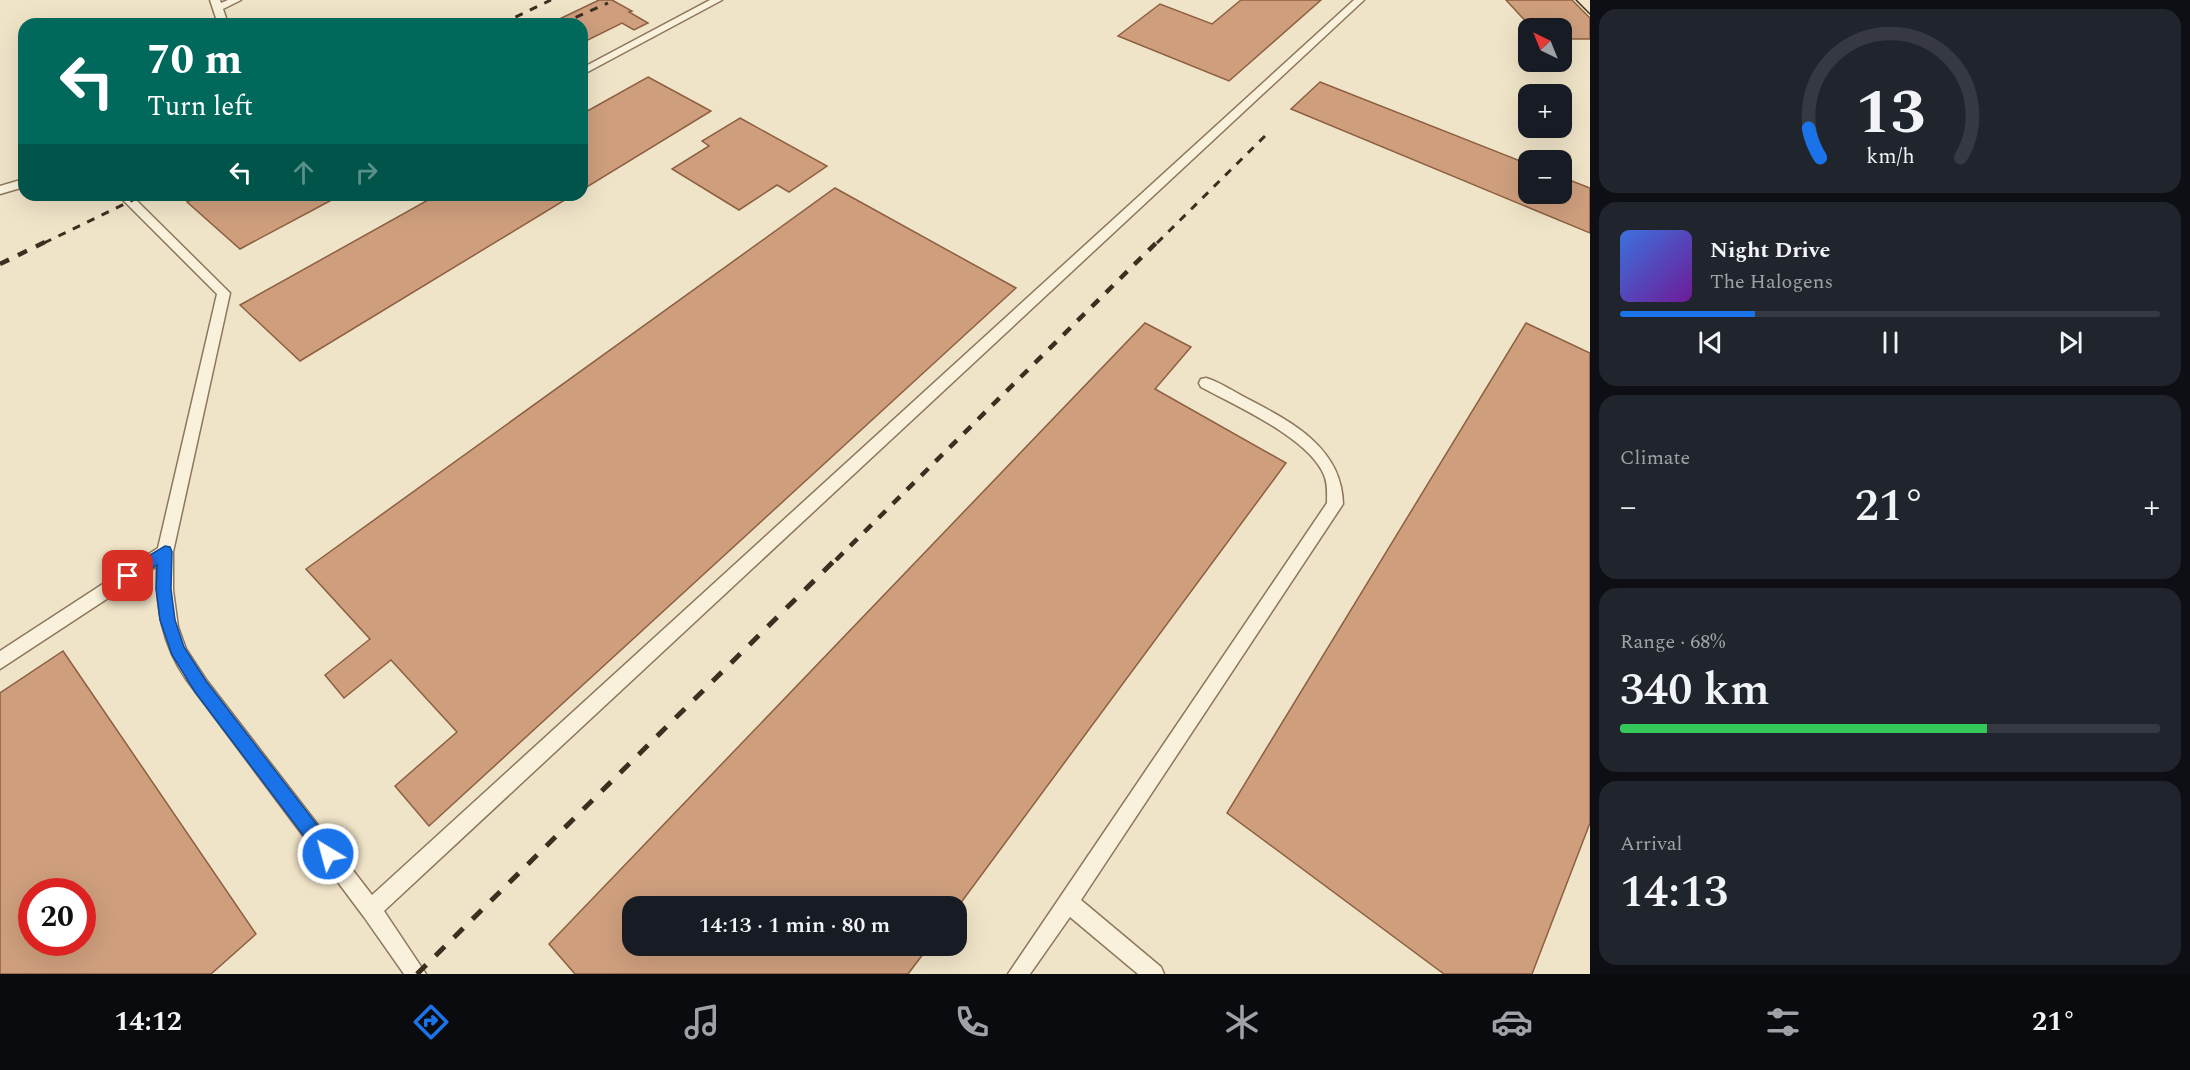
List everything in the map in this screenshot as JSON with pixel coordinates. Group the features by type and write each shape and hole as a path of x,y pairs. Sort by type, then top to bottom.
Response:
{"lane":[{"path":"217,4 236,0"},
{"path":"588,69 717,0"},
{"path":"371,910 1359,0"},
{"path":"0,190 18,185"},
{"path":"130,201 224,293 165,552 164,589 168,620 177,650 201,687 371,910 416,974"},
{"path":"1018,974 1335,504 1335,489 1329,469 1313,450 1292,431 1206,383"},
{"path":"0,661 165,552"},
{"path":"1068,902 1154,974"}],"building":[{"path":"599,0 612,0 648,23 634,30 622,23 588,40 588,18 562,18"},
{"path":"1241,0 1321,0 1229,81 1118,36 1160,4 1212,24"},
{"path":"1506,0 1572,0 1590,18 1590,39 1572,39 1572,18 1523,18"},
{"path":"648,77 711,111 588,186 588,111"},
{"path":"1320,82 1518,160 1518,203 1291,109"},
{"path":"740,118 827,166 789,192 777,185 739,210 672,169 709,146 702,141"},
{"path":"1572,181 1590,188 1590,233 1520,204 1572,204"},
{"path":"835,188 1016,288 429,826 395,786 457,732 391,660 344,698 325,675 370,639 306,569"},
{"path":"189,201 330,201 240,249 187,202"},
{"path":"426,201 563,201 300,361 240,305"},
{"path":"1145,323 1191,347 1155,389 1286,463 966,896 622,896 622,956 922,956 908,974 575,974 549,944"},
{"path":"1526,323 1590,353 1590,823 1532,974 1444,974 1227,813"},
{"path":"63,651 256,934 211,974 0,974 0,693"}],"tram line":[{"path":"1576,0 1590,14"}],"railway":[{"path":"514,18 551,0"},
{"path":"574,18 608,3"},
{"path":"1157,243 1269,132"},
{"path":"44,243 131,201"},
{"path":"0,264 47,241"},
{"path":"836,560 1158,241"},
{"path":"417,974 837,558"}],"route":[{"path":"128,576 165,552 164,589 168,620 177,650 201,687 328,854"}]}
